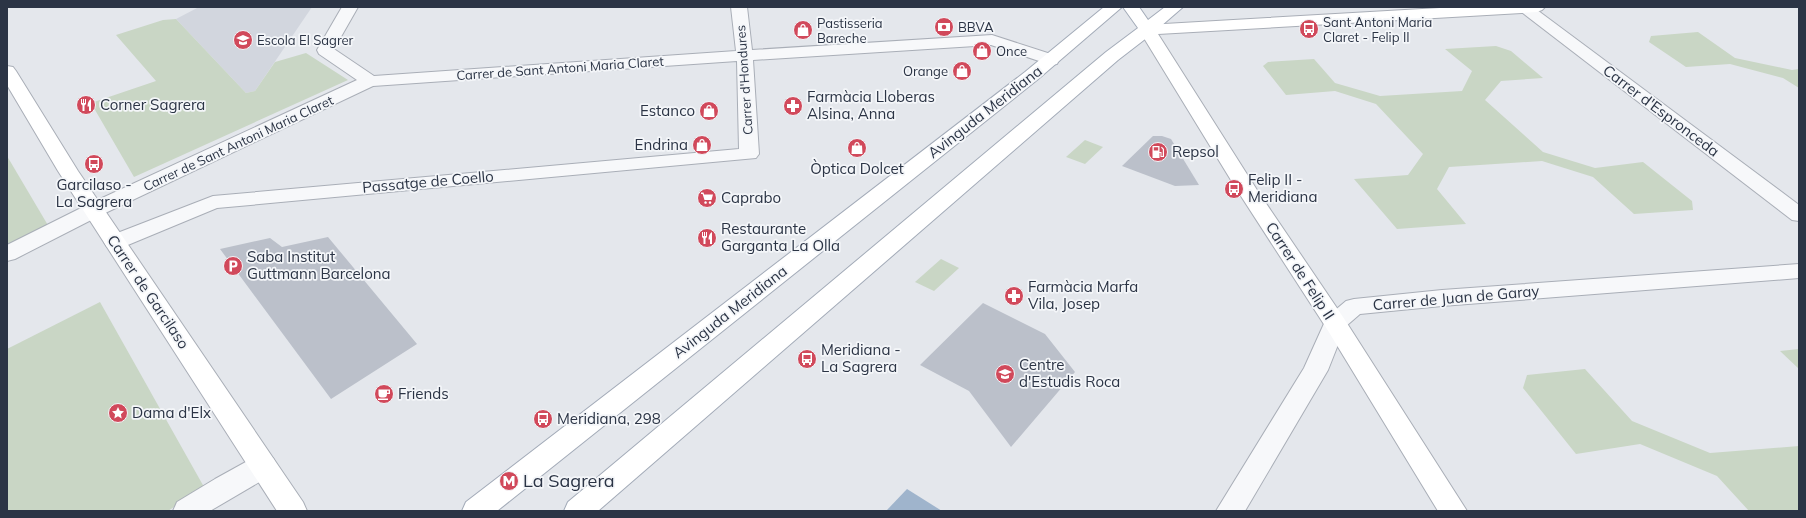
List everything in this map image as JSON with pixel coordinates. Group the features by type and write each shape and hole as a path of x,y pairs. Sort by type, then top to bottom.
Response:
{"main road":[{"name":"Avinguda Meridiana","path":"476,511 1050,60 1114,7"},
{"name":"Carrer de Felip II","path":"1132,7 1247,190 1335,323 1454,511"},
{"path":"578,511 1112,56 1175,7"},
{"path":"1147,30 1528,7"},
{"name":"Carrer de Garcilaso","path":"7,71 68,171 293,511"}],"street":[{"path":"350,7 325,50 370,81"},
{"name":"Carrer d'Hondures","path":"738,7 745,55 750,154"},
{"name":"Carrer d'Espronceda","path":"1528,7 1799,215"},
{"name":"Carrer de Sant Antoni Maria Claret","path":"7,254 94,210 370,81 745,55 992,40 1050,60"},
{"name":"Passatge de Coello","path":"115,242 213,202 750,154"},
{"name":"Carrer de Juan de Garay","path":"1230,511 1316,370 1335,323 1354,307 1442,298 1799,271"},
{"path":"187,511 225,487 263,466"}],"shaded area":[{"name":"Escola El Sagrer","path":"199,7 312,7 255,91 246,93 176,19"}],"green space":[{"path":"176,19 246,93 255,91 275,62 306,53 348,80 134,177 91,103 156,81 116,35 163,20"},
{"path":"1698,32 1735,58 1792,70 1799,69 1799,88 1783,78 1730,64 1686,67 1649,42 1651,36"},
{"path":"1496,46 1511,51 1543,78 1501,81 1485,100 1543,152 1595,168 1643,162 1692,201 1693,210 1634,214 1593,177 1542,161 1449,167 1437,189 1466,224 1397,229 1354,179 1408,175 1423,154 1376,104 1335,91 1286,95 1263,66 1268,62 1314,59 1335,83 1380,96 1462,91 1472,71 1445,49"},
{"path":"1085,140 1103,147 1085,164 1066,157"},
{"path":"7,156 49,227 7,246"},
{"path":"941,259 959,268 934,291 915,282"},
{"path":"100,302 204,487 168,511 7,511 7,349"},
{"path":"1799,349 1799,369 1780,351"},
{"path":"1585,369 1632,421 1710,453 1799,446 1799,511 1749,511 1717,476 1640,444 1576,454 1523,388 1527,375"}],"water":[{"path":"907,489 942,511 887,510"}],"building":[{"name":"Repsol","path":"1153,136 1162,136 1171,139 1199,185 1175,186 1122,166"},
{"path":"328,237 417,344 331,399 220,249 270,238 282,247"},
{"name":"Centre d'Estudis Roca","path":"983,303 1045,334 1075,372 1011,447 969,391 920,365"}],"place":[{"name":"BBVA","path":"944,27"},
{"name":"Sant Antoni Maria Claret - Felip II","path":"1309,29"},
{"name":"Pastisseria Bareche","path":"803,30"},
{"name":"Escola El Sagrer","path":"243,40"},
{"name":"Once","path":"982,51"},
{"name":"Orange","path":"962,71"},
{"name":"Corner Sagrera","path":"86,105"},
{"name":"Farmàcia Lloberas Alsina, Anna","path":"793,106"},
{"name":"Estanco","path":"709,111"},
{"name":"Endrina","path":"702,145"},
{"name":"Òptica Dolcet","path":"857,148"},
{"name":"Repsol","path":"1158,152"},
{"name":"Garcilaso - La Sagrera","path":"94,164"},
{"name":"Felip II - Meridiana","path":"1234,189"},
{"name":"Caprabo","path":"707,198"},
{"name":"Restaurante Garganta La Olla","path":"707,238"},
{"name":"Saba Institut Guttmann Barcelona","path":"233,266"},
{"name":"Farmàcia Marfa Vila, Josep","path":"1014,296"},
{"name":"Meridiana - La Sagrera","path":"807,359"},
{"name":"Centre d'Estudis Roca","path":"1005,374"},
{"name":"Friends","path":"384,394"},
{"name":"Dama d'Elx","path":"118,413"},
{"name":"Meridiana, 298","path":"543,419"},
{"name":"La Sagrera","path":"509,481"}]}
